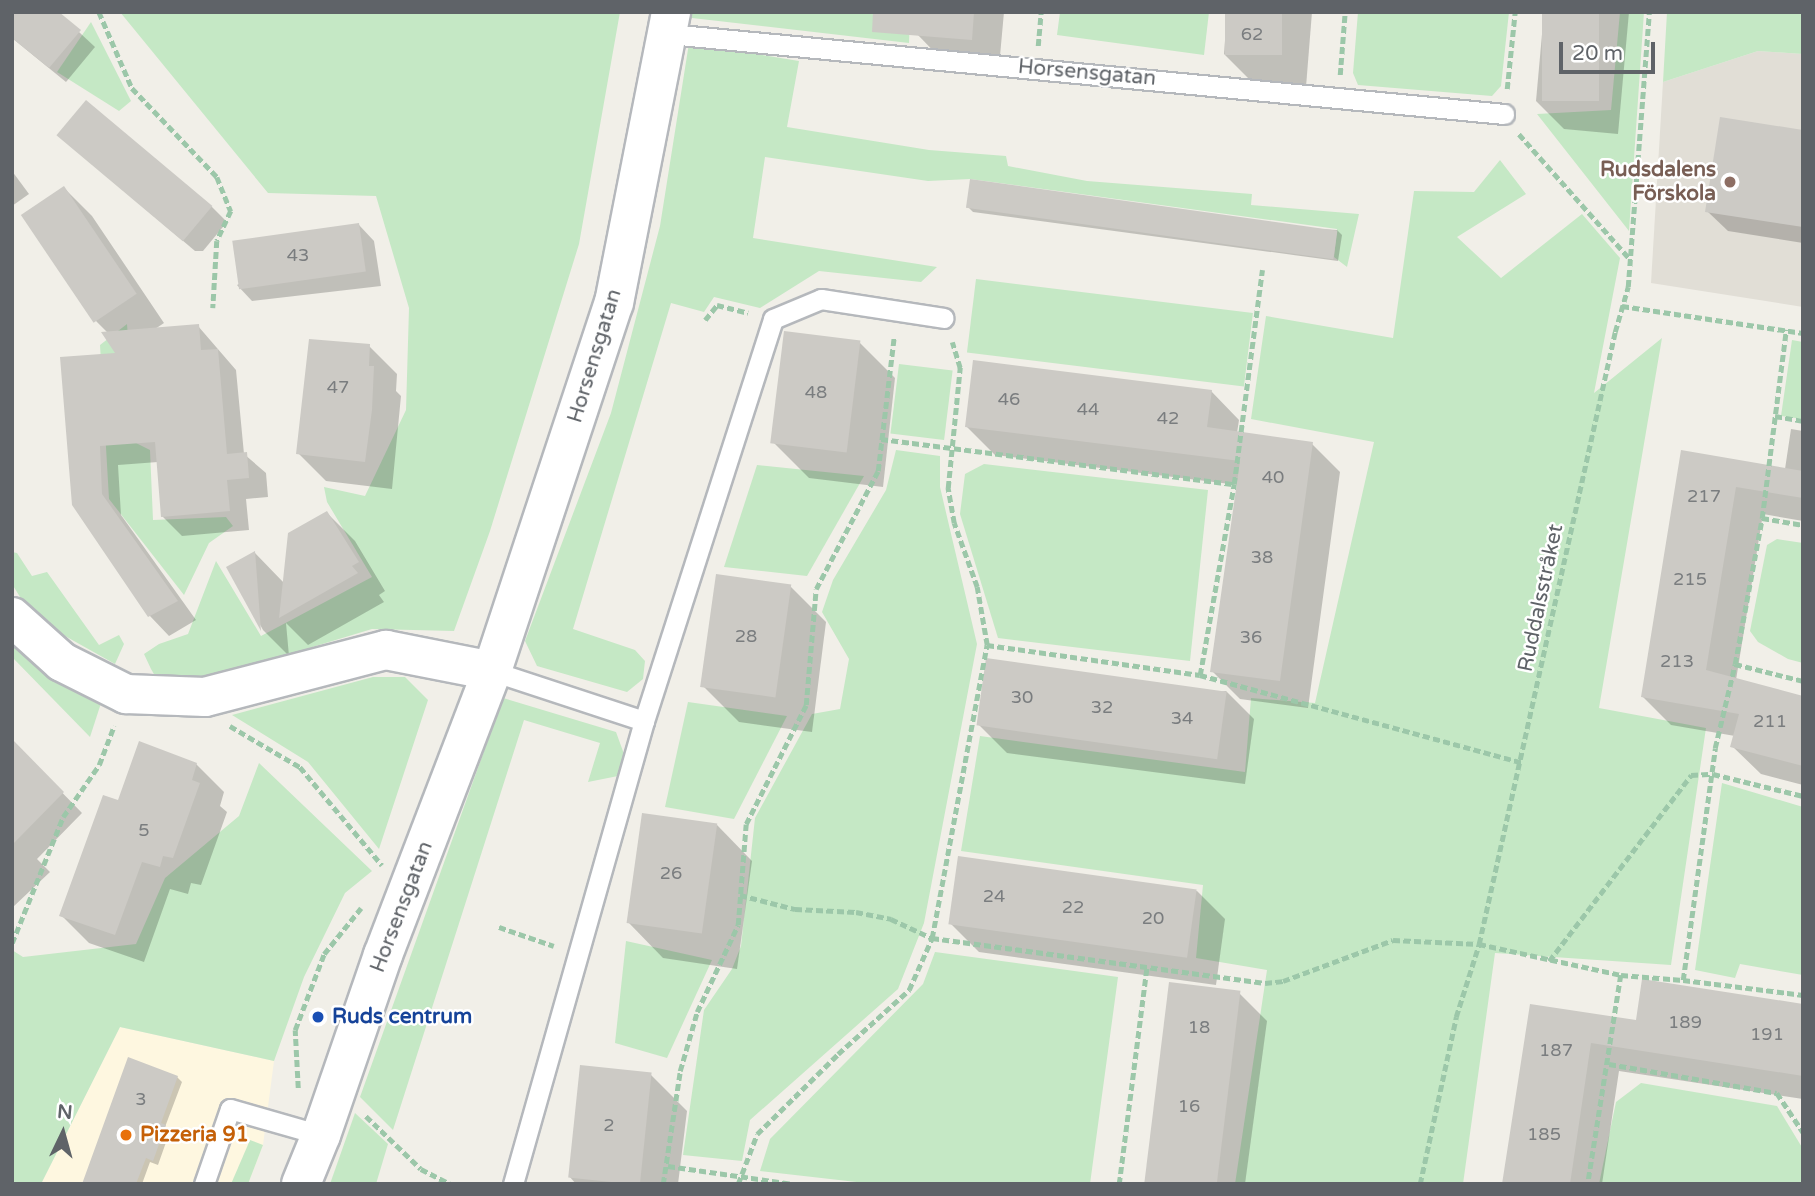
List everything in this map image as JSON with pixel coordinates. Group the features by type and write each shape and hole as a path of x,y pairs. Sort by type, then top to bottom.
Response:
{"street":[{"name":"Horsensgatan","path":"301,1184 304,1130 337,1088 383,955 492,671 614,303 670,23"},
{"path":"12,617 62,663 126,694 205,697 386,650 492,671"}],"lane":[{"name":"Horsensgatan","path":"670,23 1036,68 1504,114"},
{"path":"513,1184 644,721 773,320 821,299 944,318"},
{"path":"492,671 644,721"},
{"path":"204,1184 230,1109 304,1130"}],"path":[{"path":"99,12 132,88 216,177 231,211 217,241 213,308"},
{"path":"1036,68 1041,12"},
{"path":"1338,97 1345,12"},
{"path":"1516,12 1504,114 1529,148 1630,259"},
{"name":"Ruddalsstråket","path":"1420,1184 1456,1017 1479,944 1628,287 1649,12"},
{"path":"1200,675 1234,484 1262,270"},
{"path":"705,320 717,305 773,320"},
{"path":"1622,306 1803,333"},
{"path":"663,1184 668,1166 680,1071 697,1012 738,925 746,824 806,705 816,589 878,471 897,310"},
{"path":"738,1184 757,1134 909,989 932,939 987,645 977,587 954,523 948,488 960,368 944,318"},
{"path":"1683,980 1715,748 1735,664 1762,518 1786,330"},
{"path":"1775,416 1803,421"},
{"path":"881,439 1234,484"},
{"path":"1762,518 1803,525"},
{"path":"987,645 1200,675 1521,762"},
{"path":"1735,664 1803,681"},
{"path":"12,943 63,817 99,765 126,694"},
{"path":"228,725 300,767 384,868 388,855"},
{"path":"1549,961 1691,775 1713,774 1803,796"},
{"path":"740,895 795,909 856,912 891,919 932,939 1265,983 1283,981 1393,940 1479,944 1621,975 1803,995"},
{"path":"304,1130 295,1030 324,954 367,900"},
{"path":"499,927 578,954"},
{"path":"1119,1184 1147,967"},
{"path":"1588,1184 1621,975"},
{"path":"1609,1064 1777,1093 1803,1132"},
{"path":"337,1088 421,1169 450,1184"},
{"path":"668,1166 793,1184"}],"shaded area":[{"name":"Rudsdalens Förskola","path":"1758,51 1803,54 1803,307 1651,283 1663,82"},
{"path":"120,1027 274,1061 263,1145 248,1184 41,1184"}],"green space":[{"path":"120,12 620,12 579,244 490,531 454,631 372,629 191,684 158,681 151,669 144,654 159,644 188,634 216,561 261,636 372,577 327,502 324,487 365,496 406,410 409,308 376,196 268,193"},
{"path":"692,12 910,12 909,43 692,18"},
{"path":"1060,12 1209,12 1204,55 1057,35"},
{"path":"1358,12 1509,12 1501,86 1492,96 1358,85 1353,73"},
{"path":"1620,12 1644,12 1629,231 1537,114 1611,110"},
{"path":"1667,12 1803,12 1803,54 1758,51 1663,82"},
{"path":"91,22 131,101 119,111 57,72"},
{"path":"689,43 799,61 787,127 929,150 1006,156 1008,166 1087,181 1252,194 1251,205 1359,214 1347,267 1334,257 1337,229 970,179 928,181 765,157 753,238 937,267 921,282 819,271 760,308 714,297 704,312 671,303 573,629 635,650 645,661 643,679 627,692 537,666 525,641 611,413 660,226"},
{"path":"1500,160 1526,194 1457,237 1501,278 1582,214 1620,258 1594,393 1662,338 1599,708 1706,728 1671,965 1495,953 1463,1184 1235,1184 1267,970 1196,958 1203,885 961,851 980,736 1245,772 1251,698 1315,703 1374,442 1251,419 1266,316 1393,338 1414,191 1474,192"},
{"path":"976,279 1253,313 1244,386 967,352"},
{"path":"127,324 136,443 150,450 153,520 226,517 233,526 209,543 184,595 109,499 100,345"},
{"path":"1792,340 1803,342 1803,419 1781,416"},
{"path":"899,364 953,371 944,440 890,433"},
{"path":"896,450 940,456 940,487 977,644 924,923 898,989 750,1120 742,1161 683,1155 704,1010 732,969 741,946 755,818 812,714 840,709 849,659 822,612 833,580 886,490"},
{"path":"984,464 1208,490 1190,661 998,638 960,514 965,474"},
{"path":"757,465 864,476 807,576 724,567"},
{"path":"1777,539 1803,543 1803,663 1788,659 1758,642 1750,631 1767,545"},
{"path":"12,552 17,553 32,576 47,572 99,645 119,635 124,644 115,664 33,618 12,584"},
{"path":"12,633 103,697 90,737 12,657"},
{"path":"373,677 405,677 428,700 379,849 308,762 232,715"},
{"path":"503,698 616,732 624,754 618,776 588,782 600,743 524,720 393,1130 360,1097"},
{"path":"688,702 787,716 734,819 665,807"},
{"path":"259,763 372,871 345,893 304,977 274,1061 120,1027 41,1184 12,1184 12,950 23,957 136,944 165,878 239,816"},
{"path":"1722,783 1803,807 1803,975 1740,964 1735,978 1695,970"},
{"path":"626,941 712,960 667,1058 615,1043"},
{"path":"935,952 1118,977 1090,1184 874,1184 760,1171 770,1139 923,984"},
{"path":"1641,1083 1777,1106 1803,1149 1803,1184 1599,1184 1616,1102"},
{"path":"355,1113 388,1144 376,1184 330,1184"},
{"path":"250,1140 263,1145 248,1184 231,1184"}],"building":[{"path":"12,12 59,12 81,30 49,68 12,38"},
{"path":"873,12 974,12 972,40 872,32"},
{"path":"1225,12 1282,12 1282,55 1225,55"},
{"path":"1542,12 1599,12 1599,101 1542,101"},
{"path":"86,100 212,206 183,241 56,135"},
{"path":"1720,117 1803,130 1803,227 1705,212"},
{"path":"970,179 1337,231 1333,259 966,208"},
{"path":"64,186 137,294 94,323 21,215"},
{"path":"359,223 366,272 239,289 232,241"},
{"path":"199,324 201,350 218,349 227,454 247,452 249,478 227,480 230,511 161,517 155,442 100,446 102,494 178,601 148,617 72,505 60,357 115,353 101,332"},
{"path":"784,331 860,340 847,453 770,443"},
{"path":"309,339 370,344 369,366 374,366 372,410 365,462 296,454"},
{"path":"973,360 1212,390 1207,427 1313,442 1280,681 1210,672 1240,461 965,427"},
{"path":"1681,450 1803,471 1803,498 1736,487 1706,670 1803,696 1803,766 1730,747 1739,714 1641,697"},
{"path":"327,511 359,562 352,566 358,573 279,618 288,533"},
{"path":"255,551 261,631 226,567"},
{"path":"716,574 791,585 775,697 700,687"},
{"path":"986,658 1227,692 1217,759 977,725"},
{"path":"12,739 64,792 12,845"},
{"path":"139,741 197,763 192,780 200,783 173,858 163,856 160,867 142,862 115,935 59,916 103,795 118,800"},
{"path":"642,813 717,824 702,933 627,923"},
{"path":"958,856 1197,890 1187,958 948,924"},
{"path":"1642,979 1803,1004 1803,1076 1591,1043 1570,1184 1502,1184 1530,1004 1636,1020"},
{"path":"1169,982 1240,991 1217,1184 1144,1184"},
{"path":"128,1057 178,1076 161,1123 166,1125 153,1161 146,1158 136,1184 82,1184"},
{"path":"580,1065 652,1073 640,1184 568,1177"}],"place":[{"name":"Rudsdalens Förskola","path":"1730,182"},
{"name":"Ruds centrum","path":"318,1017"},
{"name":"Pizzeria 91","path":"126,1135"}]}
